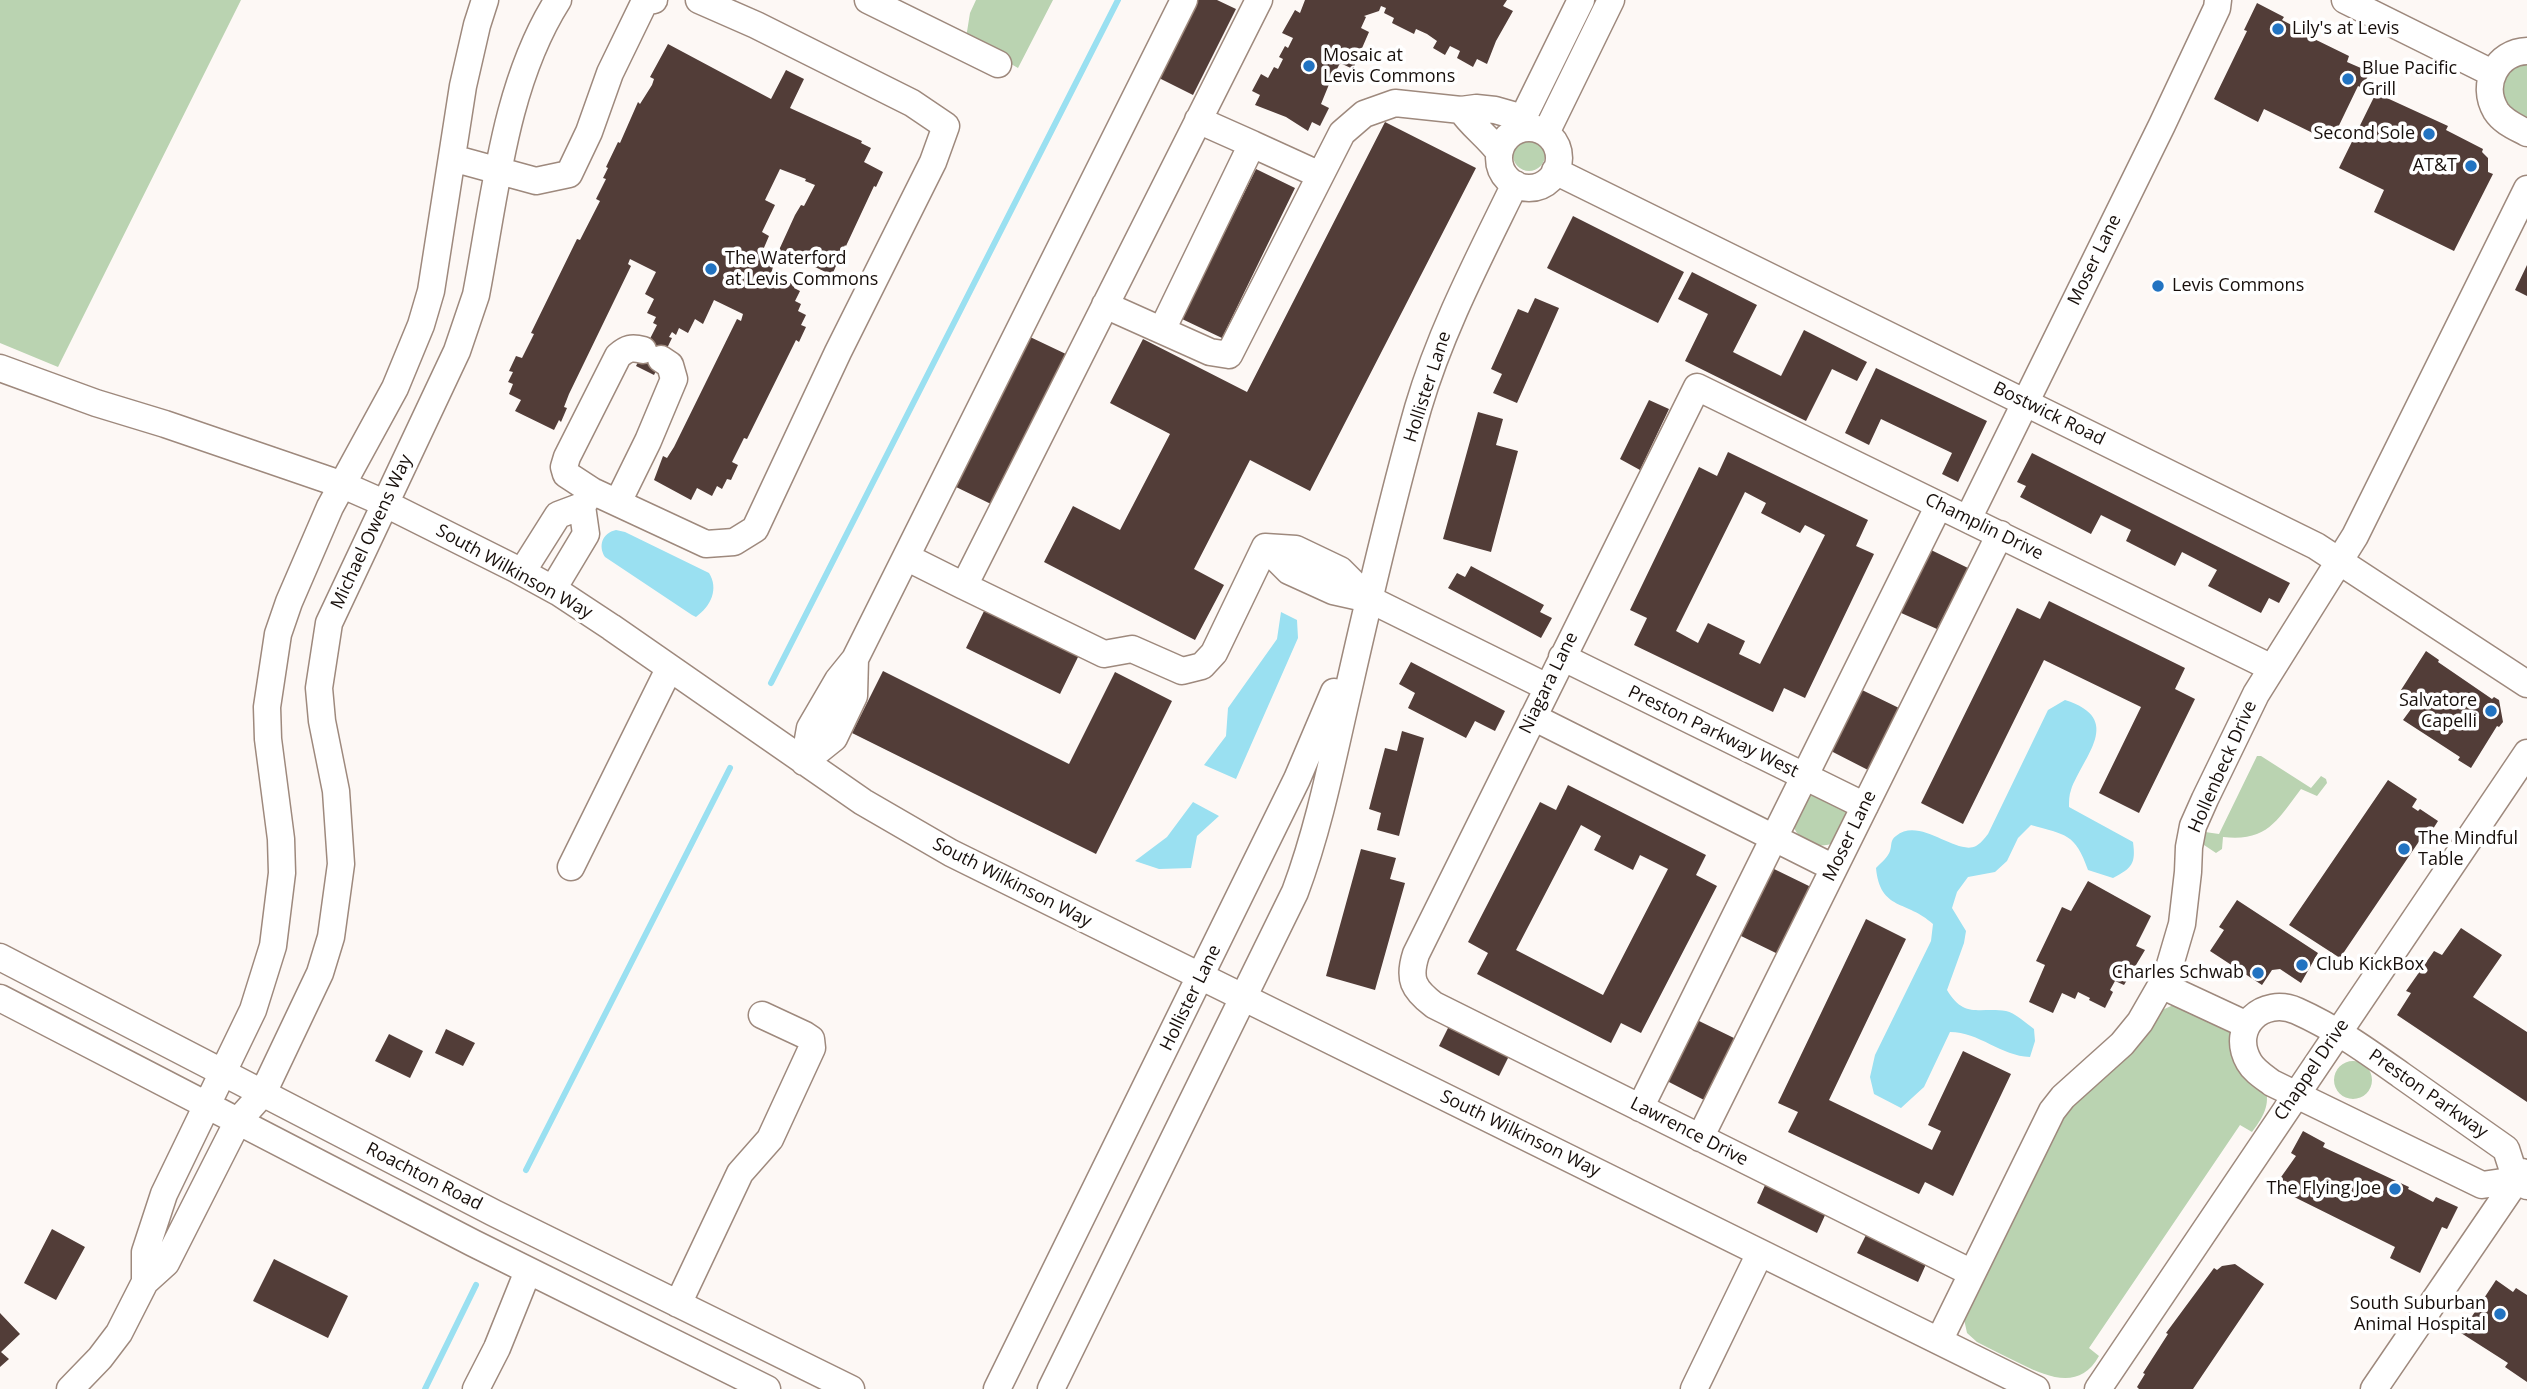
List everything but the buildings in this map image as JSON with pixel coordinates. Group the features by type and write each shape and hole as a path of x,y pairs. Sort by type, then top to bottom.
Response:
{"street":[{"path":"70,1389 100,1358 119,1333 145,1282 145,1252 164,1194 253,1010 264,979 279,907 282,862 267,707 278,634 304,563 342,485 395,388 421,325 431,291 469,55 485,0"},
{"name":"Michael Owens Way","path":"145,1282 166,1263 181,1237 310,997 331,937 341,864 336,791 322,721 320,688 329,623 468,324 476,295 509,121 525,65 536,38 558,0"},
{"path":"452,158 536,181 569,174 589,132 610,73 645,1 654,0"},
{"path":"522,572 558,515 587,498 618,502 706,544 734,542 755,529 838,352 933,162 946,125 912,103 756,25 699,0"},
{"path":"868,0 998,64"},
{"path":"804,762 810,728 838,680 855,659 1184,0"},
{"path":"964,586 1259,0"},
{"path":"1105,305 1210,352 1229,355 1342,133 1364,114 1395,103 1461,110 1495,110 1520,124 1546,133 1552,139 1559,155 1556,171 1541,185 1525,187 1507,179 1499,161 1499,152 1503,142 1520,124 1581,0"},
{"path":"1546,133 1611,0"},
{"name":"Moser Lane","path":"1968,519 2162,125 2217,8 2218,0"},
{"path":"2345,0 2492,73"},
{"path":"2527,51 2517,51 2504,58 2492,73 2489,87 2497,113 2506,122 2527,133"},
{"path":"1461,110 1471,125 1489,138 1499,152"},
{"path":"1198,120 1320,175"},
{"path":"1161,330 1252,144"},
{"name":"Bostwick Road","path":"1556,171 2316,546 2527,684"},
{"name":"Hollister Lane","path":"1051,1389 1295,892 1325,791 1369,599 1430,371 1461,295 1515,184"},
{"name":"Hollenbeck Drive","path":"1939,1341 2052,1111 2063,1097 2122,1044 2140,1021 2161,985 2171,964 2182,924 2193,826 2256,694 2356,536 2527,188"},
{"path":"553,589 586,534 587,498 566,474 564,467 567,457 618,356 626,349 634,347 670,365 674,379 648,442 618,502"},
{"name":"South Wilkinson Way","path":"0,368 342,485 522,572 611,627 863,802 951,853 2036,1389"},
{"name":"Champlin Drive","path":"1697,387 2272,667"},
{"name":"Niagara Lane","path":"1413,983 1411,970 1416,954 1697,387"},
{"path":"1640,1108 1939,505"},
{"name":"Moser Lane","path":"1700,1138 2000,534"},
{"path":"906,557 1104,654 1132,649 1182,671 1202,666 1214,653 1265,547 1289,571 1333,590 1369,599 1547,687"},
{"name":"Hollister Lane","path":"997,1389 1297,779 1324,719 1369,599"},
{"name":"Preston Parkway West","path":"1562,657 1865,806"},
{"path":"570,867 669,669"},
{"path":"1532,718 1834,868"},
{"name":"Chappel Drive","path":"2098,1389 2527,753"},
{"name":"Roachton Road","path":"0,957 214,1089 528,1271 767,1389"},
{"name":"Lawrence Drive","path":"1413,983 1422,996 1434,1005 1972,1273"},
{"path":"2161,985 2247,1025 2244,1044 2249,1063 2270,1081 2482,1185 2523,1177"},
{"name":"Roachton Road","path":"0,998 494,1213 851,1389"},
{"name":"Preston Parkway","path":"2247,1025 2255,1014 2262,1010 2281,1006 2338,1031 2506,1149 2523,1177"},
{"path":"678,1304 740,1173 771,1139 812,1048 811,1039 806,1035 762,1015"},
{"path":"2374,1389 2523,1177"},
{"path":"1694,1389 1760,1253"},
{"path":"476,1389 497,1348 528,1271"}],"green space":[{"path":"0,0 241,0 58,367 0,343"},
{"path":"976,0 1053,0 1018,68 966,38 970,13"},
{"path":"2527,62 2527,117 2514,112 2508,106 2500,86 2506,73"},
{"path":"1529,139 1540,144 1545,155 1540,166 1529,171 1518,166 1513,155 1518,144"},
{"path":"2257,756 2311,788 2321,776 2327,783 2317,796 2301,789 2278,819 2261,832 2238,838 2223,837 2222,849 2216,853 2204,845 2203,834 2219,834"},
{"path":"1815,792 1845,809 1847,815 1835,842 1829,845 1809,843 1799,835 1792,823 1804,797"},
{"path":"2171,1006 2180,1006 2230,1032 2266,1091 2266,1108 2252,1132 2240,1125 2089,1348 2099,1356 2092,1366 2074,1377 2043,1374 1977,1342 1967,1333 1964,1319 2065,1113 2160,1011"},
{"path":"2353,1061 2366,1067 2372,1080 2366,1093 2353,1099 2340,1093 2334,1080 2340,1067"}],"water":[{"path":"616,530 709,573 713,591 706,608 696,617 692,615 605,557 603,540 607,534"},
{"path":"1281,612 1297,620 1298,638 1236,779 1204,765 1226,736 1228,708 1277,639"},
{"path":"2065,700 2083,708 2093,717 2096,728 2090,752 2071,790 2069,807 2133,842 2133,860 2125,871 2113,878 2088,870 2079,849 2068,837 2031,825 2018,838 2007,861 1995,872 1968,877 1957,892 1952,908 1966,931 1947,990 1953,999 1966,1008 2013,1014 2034,1029 2035,1041 2030,1057 2019,1056 1971,1036 1950,1032 1924,1087 1901,1108 1874,1094 1870,1077 1875,1055 1931,941 1933,924 1889,898 1883,892 1876,868 1889,853 1894,838 1906,831 1927,833 1968,848 1979,844 1988,834 2048,710"},
{"path":"1193,802 1219,816 1197,836 1191,868 1159,869 1135,861 1167,837"}],"waterway":[{"path":"771,683 1118,0"},
{"path":"526,1170 730,768"},
{"path":"425,1389 476,1285"}],"place":[{"name":"Lily's at Levis","path":"2278,29"},
{"name":"Mosaic at Levis Commons","path":"1309,66"},
{"name":"Blue Pacific Grill","path":"2348,79"},
{"name":"Second Sole","path":"2429,134"},
{"name":"AT&T","path":"2471,166"},
{"name":"The Waterford at Levis Commons","path":"711,269"},
{"name":"Levis Commons","path":"2158,286"},
{"name":"Salvatore Capelli","path":"2491,711"},
{"name":"The Mindful Table","path":"2404,849"},
{"name":"Club KickBox","path":"2302,965"},
{"name":"Charles Schwab","path":"2258,973"},
{"name":"The Flying Joe","path":"2395,1189"},
{"name":"South Suburban Animal Hospital","path":"2500,1314"}]}
